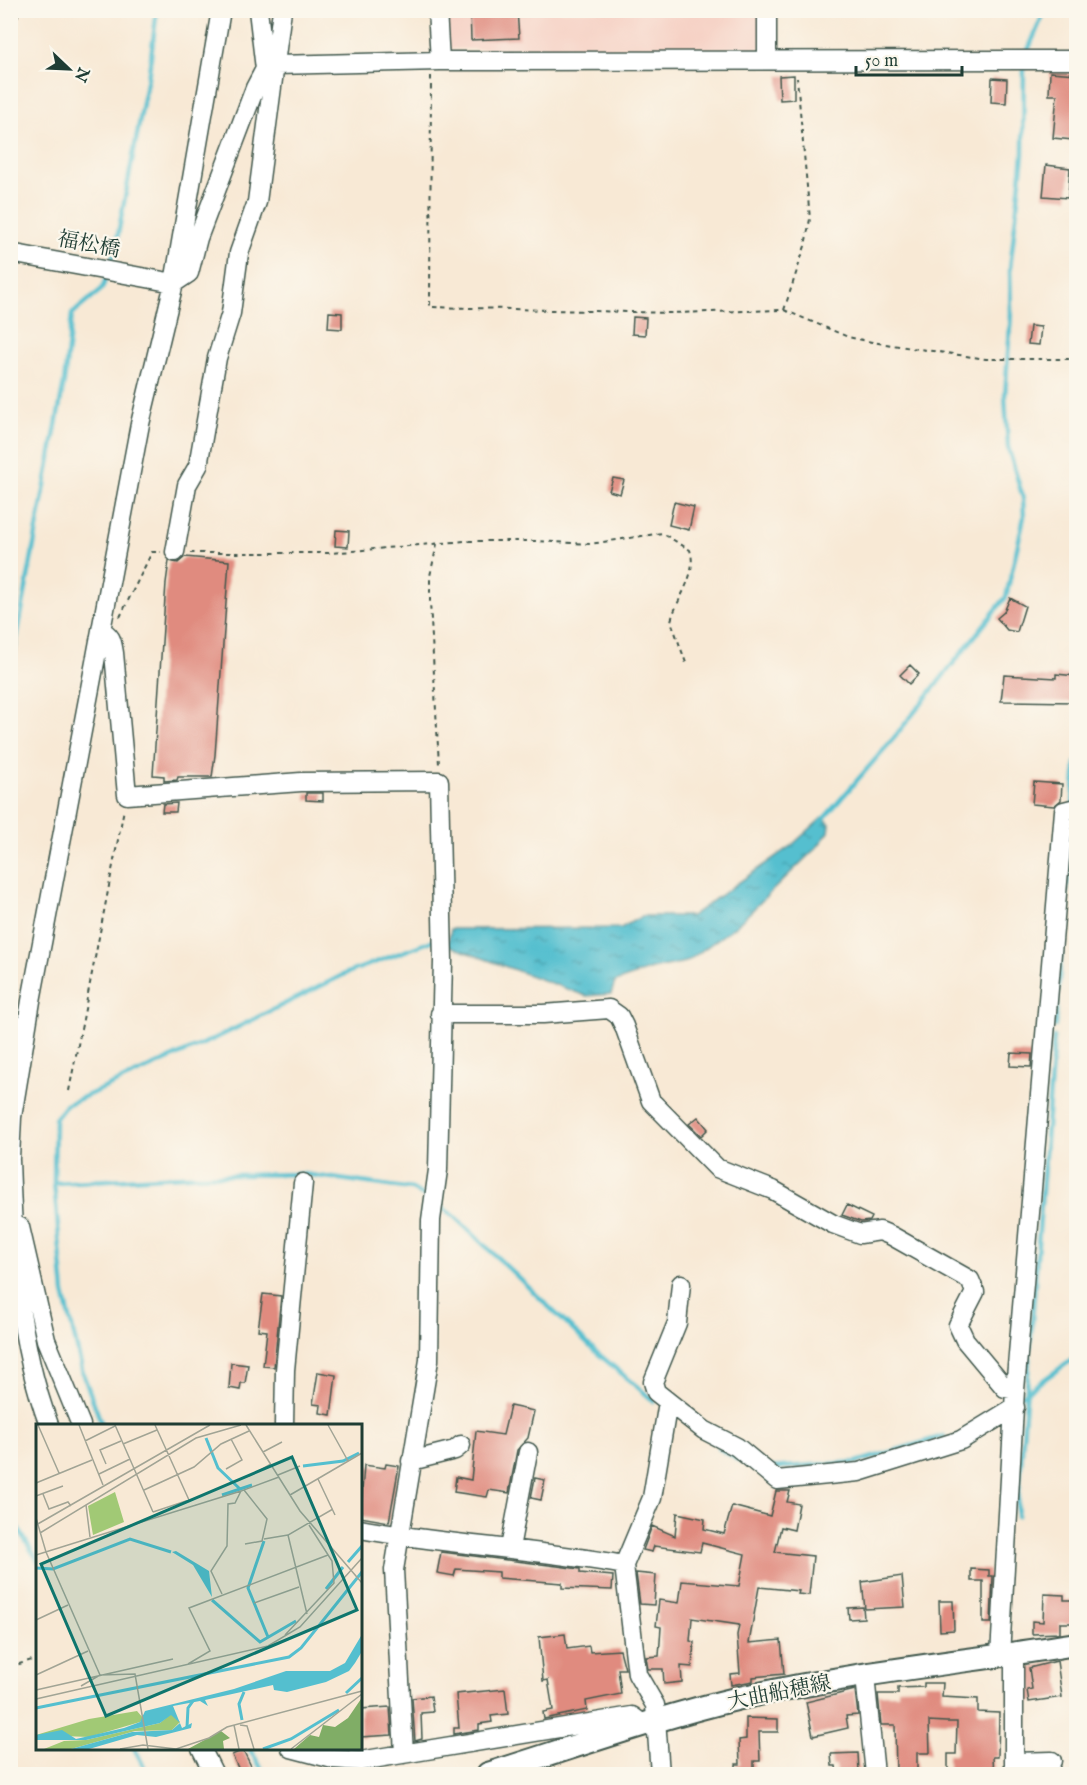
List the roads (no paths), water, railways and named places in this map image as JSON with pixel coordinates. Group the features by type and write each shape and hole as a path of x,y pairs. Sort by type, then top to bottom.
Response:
{"main road":[{"name":"大曲船穂線","path":"488,1774 650,1723 739,1699 866,1676 1077,1644"}],"street":[{"path":"49,1424 29,1360 13,1251 10,1159 20,1064 104,632 167,282 221,10"},
{"path":"258,10 271,67"},
{"path":"175,552 187,484 198,466 217,358 231,313 239,253 257,202 271,67 282,10"},
{"path":"435,61 437,10"},
{"path":"767,10 767,60"},
{"path":"271,67 435,61 1077,60"},
{"path":"167,282 189,273 198,238 255,88 271,67"},
{"name":"福松橋","path":"10,253 167,282"},
{"path":"104,632 114,653 127,795 301,783 439,781 443,940 438,1170 430,1220 429,1360 394,1570 404,1754"},
{"path":"1052,1761 1014,1768 1007,1724 1007,1655 1015,1399 1064,811 1073,808"},
{"path":"440,1014 543,1014 609,1009 619,1016 624,1026 651,1101 662,1115 717,1168 773,1190 833,1224 860,1234 880,1231 892,1236 970,1280 975,1292 958,1325 965,1340 1015,1399"},
{"path":"284,1424 285,1370 303,1184"},
{"path":"12,1213 22,1231 31,1284 46,1340 81,1424"},
{"path":"681,1284 677,1323 653,1382 656,1392 704,1430 737,1447 777,1479 859,1472 961,1440 1015,1399"},
{"path":"660,1774 650,1723 655,1705 637,1674 624,1565 652,1498 668,1402"},
{"path":"411,1461 455,1450 461,1445"},
{"path":"510,1548 528,1452"},
{"path":"362,1529 624,1565"},
{"path":"866,1676 875,1774"},
{"path":"295,1749 333,1759 360,1761 632,1716 650,1723"},
{"path":"202,1749 214,1774"}],"water":[{"path":"823,817 830,824 829,832 818,846 737,925 686,962 651,969 615,982 611,994 586,996 447,945 451,929 621,928 642,916 691,916 792,845"}],"waterway":[{"path":"109,267 115,250 149,72 157,10"},
{"path":"1026,55 1045,10"},
{"path":"820,823 893,739 1006,597 1024,517 1023,498 1008,447 1005,396 1011,313 1010,268 1023,155 1024,63"},
{"path":"10,675 64,382 72,314 102,289 107,275"},
{"path":"1073,805 1076,763"},
{"path":"1055,1026 1071,837"},
{"path":"102,1424 83,1374 64,1293 54,1183 55,1119 66,1105 216,1038 347,973 437,939"},
{"path":"1017,1516 1054,1037"},
{"path":"54,1183 182,1176 303,1174 412,1189 429,1199"},
{"path":"439,1205 456,1218 595,1351 654,1401"},
{"path":"1022,1395 1076,1357"},
{"path":"770,1468 857,1462 944,1436"},
{"path":"719,1448 740,1461"},
{"path":"10,1515 36,1558"},
{"path":"135,1749 148,1774"},
{"path":"250,1749 265,1774"}]}
